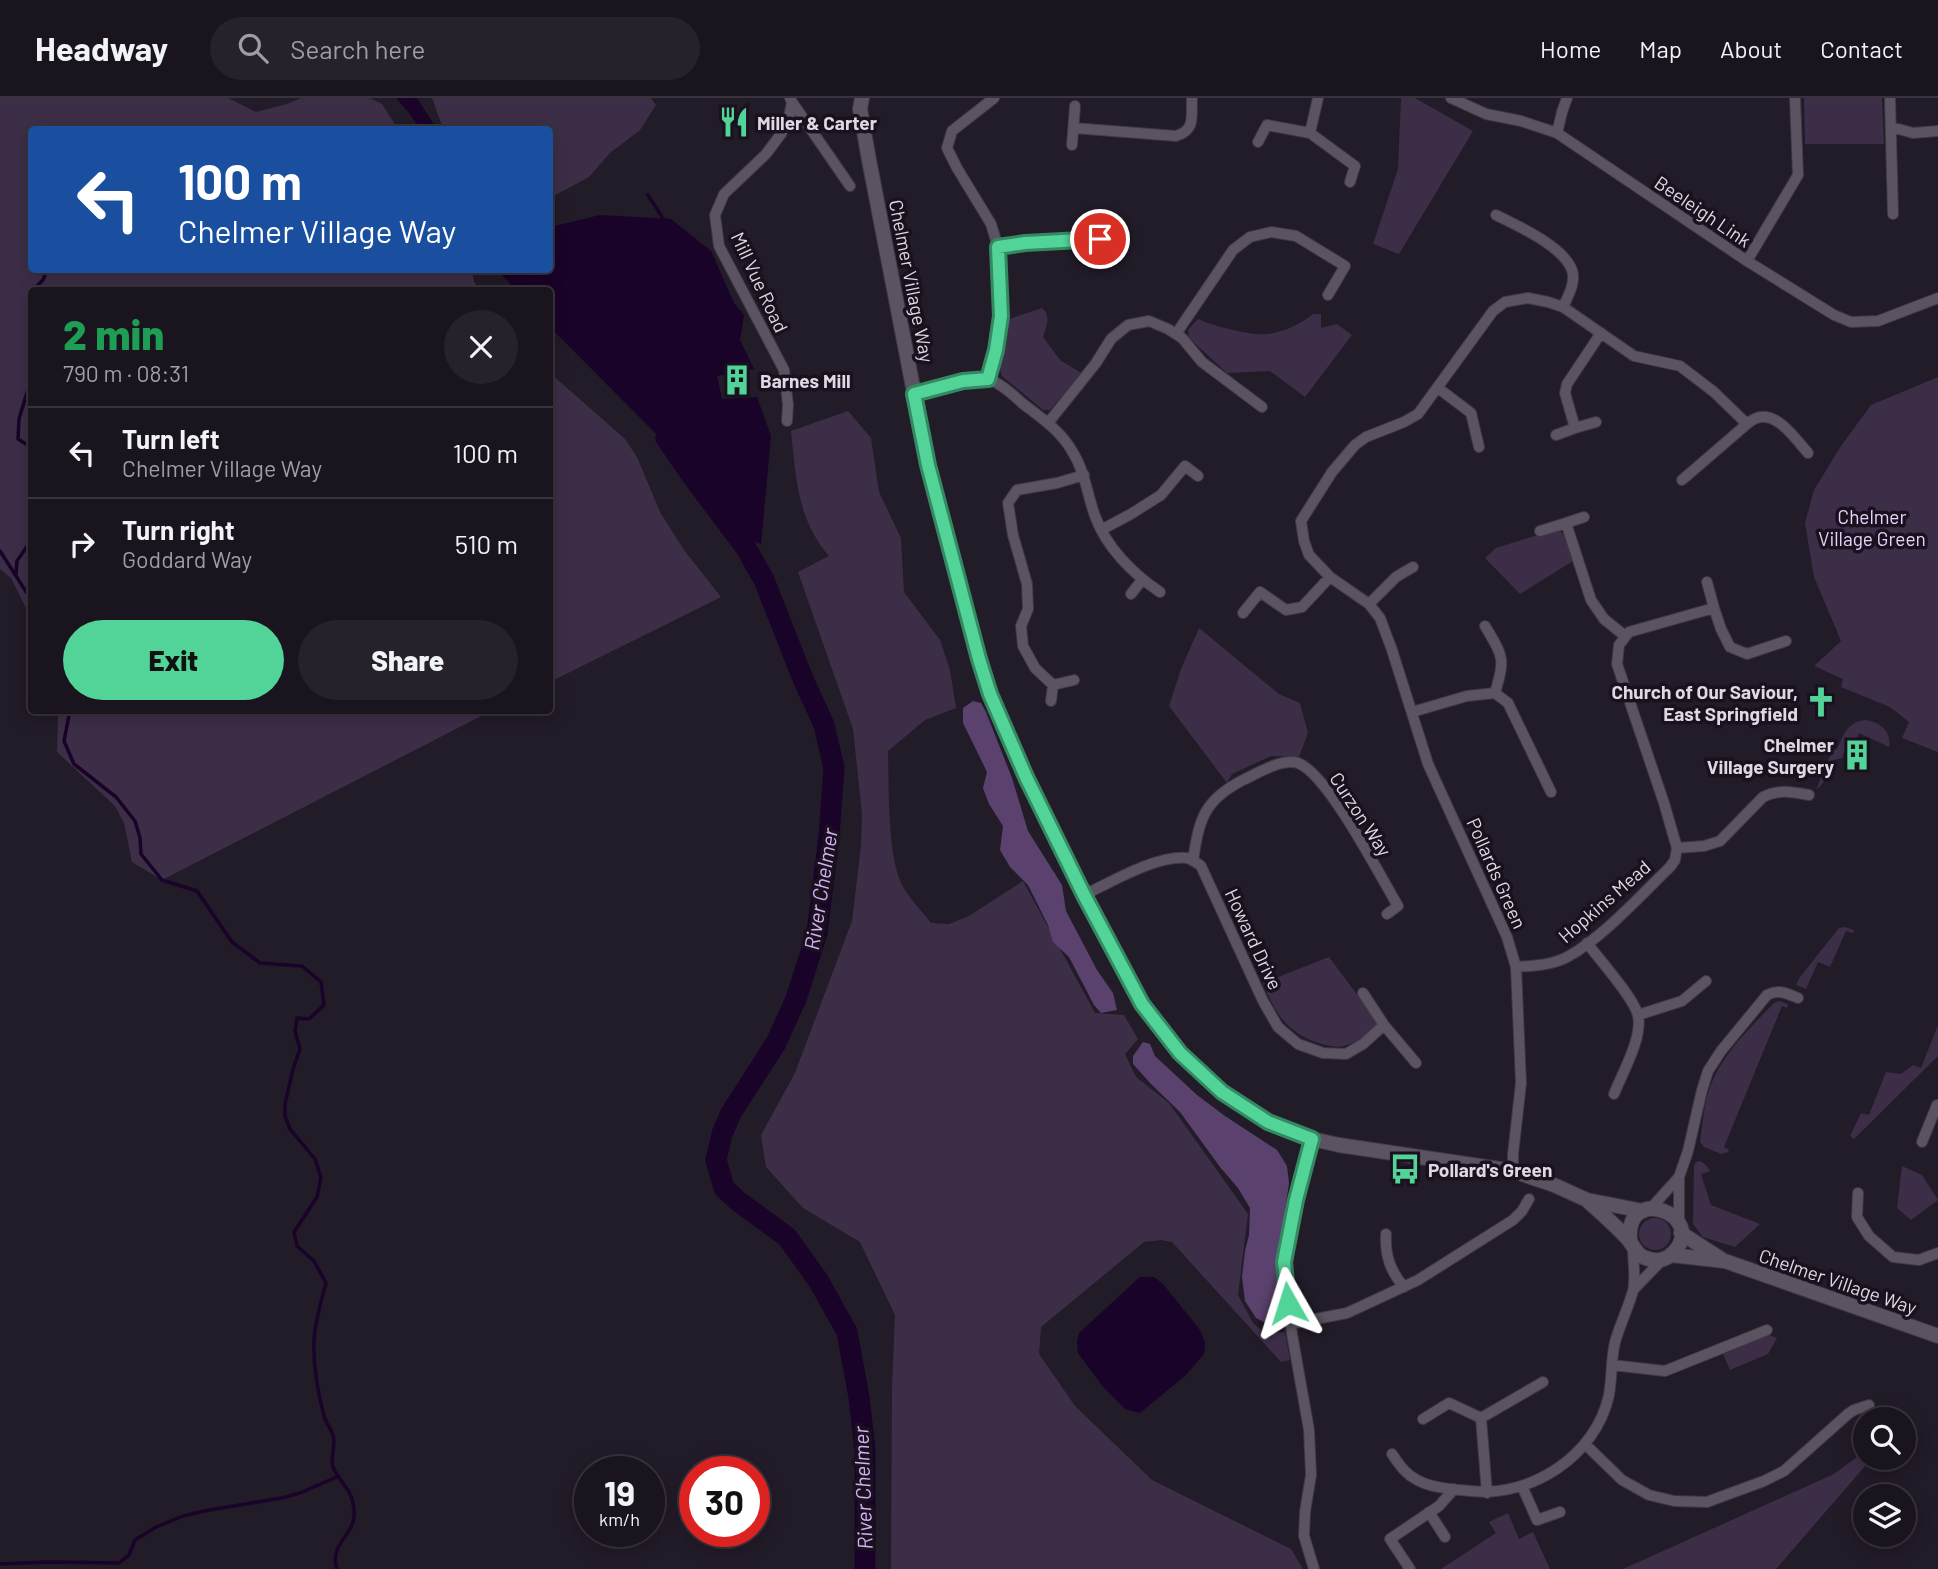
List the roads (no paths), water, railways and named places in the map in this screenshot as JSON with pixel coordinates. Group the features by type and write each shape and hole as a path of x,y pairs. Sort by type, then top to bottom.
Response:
{"street":[{"path":"988,379 1001,316 998,247 991,224 947,148 952,131 994,98"},
{"path":"1074,128 1176,136 1191,127 1192,98"},
{"path":"1310,133 1318,98"},
{"name":"Beeleigh Link","path":"1451,98 1486,114 1558,132 1747,261 1834,316 1852,322 1878,321 1938,298"},
{"path":"1558,132 1567,98"},
{"path":"1747,261 1798,176 1796,98"},
{"path":"1891,98 1893,214"},
{"path":"791,100 850,186"},
{"name":"Mill Vue Road","path":"787,421 788,405 783,370 719,246 715,215 724,194 766,155 781,134 789,117 791,100"},
{"name":"Chelmer Village Way","path":"858,102 928,465 990,694 1026,777 1142,1004 1180,1053 1222,1092 1268,1122 1312,1139 1339,1145 1513,1171 1587,1200 1647,1210 1660,1209 1675,1217 1680,1229 1725,1261"},
{"path":"1072,145 1075,106"},
{"path":"1258,142 1267,125 1310,133 1354,166 1350,182"},
{"path":"1891,127 1913,133 1938,131"},
{"path":"1496,215 1533,234 1560,254 1572,270 1573,285 1563,307"},
{"path":"1176,334 1233,250 1250,237 1271,232 1296,236 1345,266 1328,295"},
{"path":"998,247 1100,239"},
{"name":"Pollards Green","path":"1513,1171 1521,1083 1516,967 1507,937 1427,764 1386,630 1369,604 1331,577 1309,555 1301,521 1316,494 1355,445 1366,437 1418,414 1493,311 1505,302 1528,298 1563,307 1634,356 1680,366 1714,392 1747,424"},
{"path":"1048,423 1096,363 1111,339 1128,325 1149,321 1182,338 1202,362 1262,407"},
{"path":"1576,428 1565,393 1567,384 1601,333"},
{"path":"914,394 963,381 988,379 1048,423 1072,449 1084,475 1094,516 1101,530 1116,552 1142,580 1160,592"},
{"path":"1438,388 1471,413 1479,447"},
{"path":"1682,480 1760,416 1782,423 1808,453"},
{"path":"1556,435 1596,422"},
{"path":"1101,530 1161,495 1185,466 1198,476"},
{"path":"1053,685 1035,668 1023,646 1021,626 1028,608 1027,584 1013,535 1008,503 1017,490 1084,475"},
{"path":"1540,531 1584,517"},
{"path":"1566,523 1591,600 1604,619 1625,636"},
{"path":"1369,604 1396,577 1413,566"},
{"path":"1243,613 1260,592 1286,610 1302,607 1331,577"},
{"path":"1131,594 1142,580"},
{"path":"1707,582 1730,647 1746,654 1786,640"},
{"path":"1714,608 1629,632 1619,645 1617,664 1677,848 1704,846 1720,841 1763,797 1771,793 1791,791 1809,795"},
{"path":"1485,626 1499,650 1503,666 1495,693"},
{"path":"1053,685 1074,680"},
{"path":"1051,701 1053,685"},
{"path":"1412,712 1467,696 1495,693 1508,703 1551,792"},
{"name":"Curzon Way","path":"1193,861 1197,833 1206,809 1222,792 1276,764 1297,763 1314,774 1330,792 1398,906 1387,914"},
{"name":"Hopkins Mead","path":"1516,967 1531,967 1567,958 1670,867 1675,860 1677,848"},
{"path":"1084,895 1141,867 1189,858 1193,861"},
{"name":"Howard Drive","path":"1193,861 1201,866 1263,1001 1278,1027 1298,1044 1323,1053 1346,1054 1363,1044 1384,1025"},
{"path":"1587,943 1639,1015 1639,1031 1614,1094"},
{"path":"1639,1015 1682,1001 1706,981"},
{"path":"1634,1289 1676,1249 1680,1241 1679,1177 1708,1071 1721,1051 1768,995 1781,991 1798,998"},
{"path":"1363,993 1384,1025 1416,1063"},
{"path":"1922,1142 1936,1113"},
{"path":"1312,1139 1284,1262 1290,1324 1309,1430 1311,1475 1304,1536 1314,1569"},
{"path":"1392,1454 1406,1473 1424,1483 1487,1493 1522,1486 1546,1476 1585,1444 1600,1420 1609,1396 1615,1345 1634,1289 1629,1232 1631,1224 1636,1216 1647,1210 1679,1177"},
{"path":"1858,1193 1857,1217 1869,1236 1893,1257 1919,1260 1938,1253"},
{"path":"1290,1324 1346,1313 1418,1280 1513,1220 1530,1199"},
{"name":"Chelmer Village Way","path":"1587,1200 1632,1244 1639,1255 1646,1259 1667,1257 1725,1261 1938,1336"},
{"path":"1386,1234 1386,1253 1392,1271 1404,1286"},
{"path":"1612,1365 1665,1371 1767,1330"},
{"path":"1481,1419 1542,1382"},
{"path":"1423,1419 1449,1403 1481,1419"},
{"path":"1585,1444 1622,1480 1649,1495 1674,1501 1707,1502 1784,1471 1848,1414 1870,1405"},
{"path":"1481,1419 1487,1493"},
{"path":"1522,1486 1537,1520 1560,1512"},
{"path":"1410,1569 1390,1539 1439,1506 1454,1489"},
{"path":"1429,1512 1445,1537"}],"waterway":[{"path":"648,195 664,220"},
{"path":"36,287 46,273"},
{"path":"28,389 19,419 18,439 28,445"},
{"name":"River Chelmer","path":"666,438 746,548 764,580 824,725 834,768 817,933 796,999 776,1043 731,1113 722,1134 716,1160 724,1188 787,1237 818,1280 847,1332 865,1450 865,1569"},
{"name":"River Chelmer","path":"746,548 747,537"},
{"path":"16,574 17,561 28,545"},
{"path":"0,551 28,595"},
{"path":"69,714 64,741 74,764 116,797 135,821 141,854 162,880 197,891 232,942 260,963 302,966 321,982 324,1005 309,1019 297,1018 295,1031 300,1049 285,1104 285,1116 290,1129 315,1159 321,1178 317,1197 294,1232 297,1246 314,1261 326,1283 315,1334 315,1369 324,1416 334,1439 333,1467 349,1491 354,1510 354,1519 336,1552 337,1569"},
{"path":"0,1564 119,1563 129,1555 135,1540 156,1527 183,1516 282,1498 339,1476"}],"place":[{"name":"Miller & Carter","path":"734,122"},
{"name":"Barnes Mill","path":"737,380"},
{"name":"Church of Our Saviour, East Springfield","path":"1821,702"},
{"name":"Chelmer Village Surgery","path":"1857,755"},
{"name":"Pollard's Green","path":"1405,1169"}],"park label":[{"name":"Chelmer Village Green","path":"1872,527"}]}
